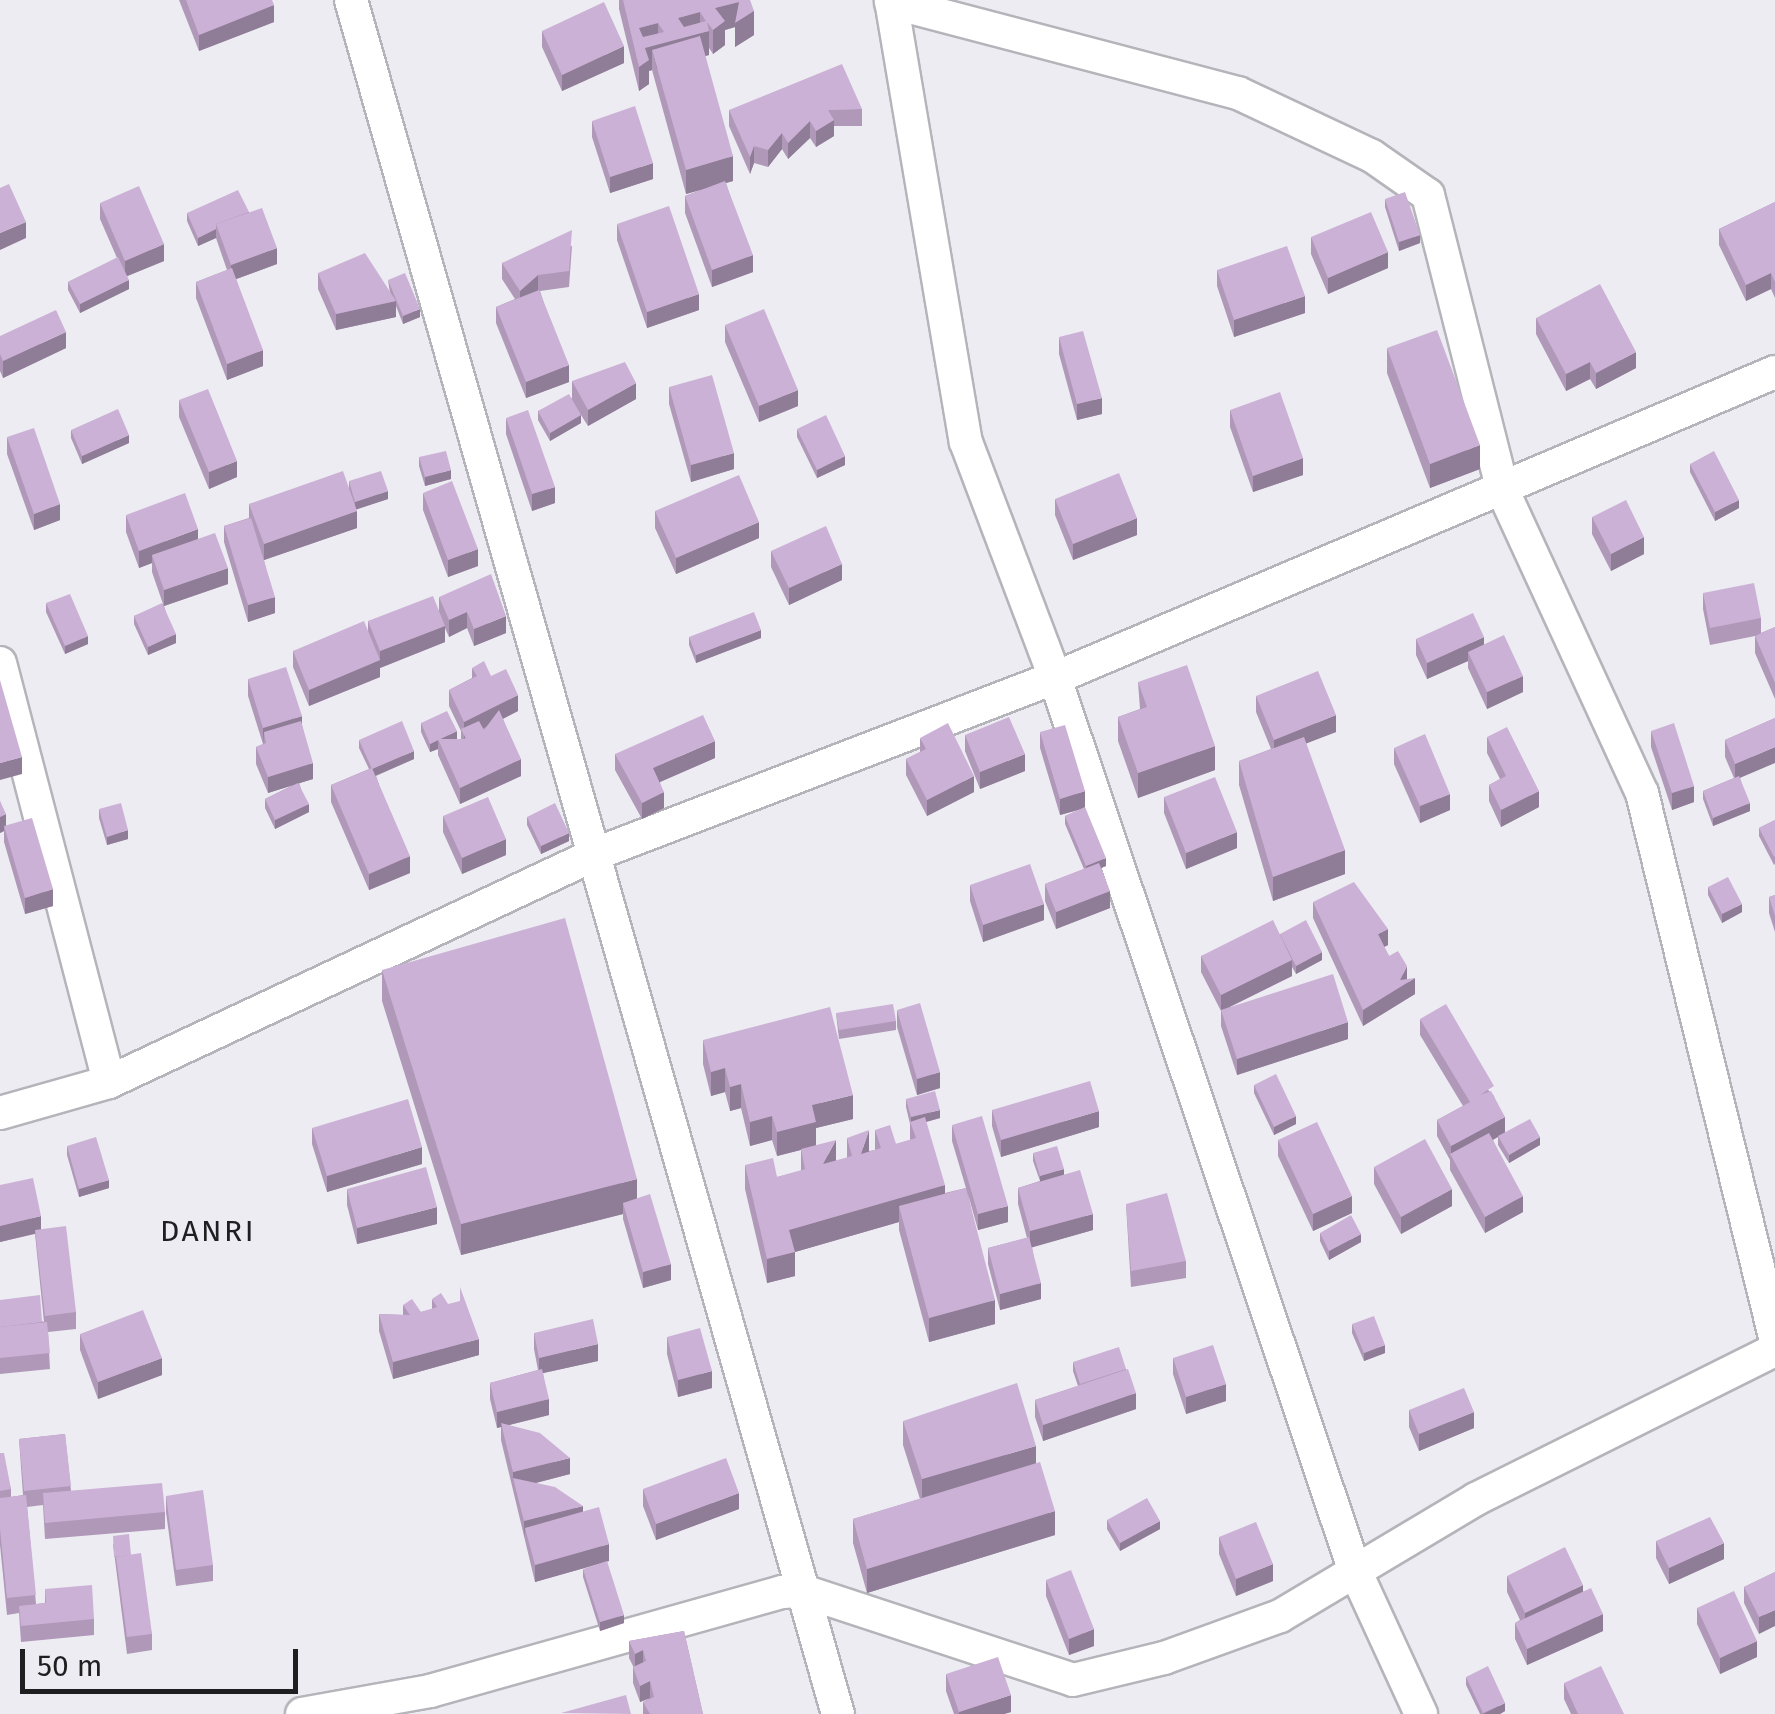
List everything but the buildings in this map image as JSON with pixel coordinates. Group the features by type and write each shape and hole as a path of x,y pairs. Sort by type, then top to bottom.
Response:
{"street":[{"path":"351,0 598,853 838,1714"},
{"path":"1421,1714 1353,1566 1055,678 966,442 891,1 1238,93 1372,156 1428,195 1503,492 1642,793 1775,1337"},
{"path":"0,1113 110,1082 598,853 1055,678 1503,492 1775,372"},
{"path":"0,663 110,1082"},
{"path":"302,1714 430,1691 803,1591 1073,1680 1280,1616 1353,1566 1775,1350"}],"district":[{"name":"DANRI","path":"208,1231"}]}
